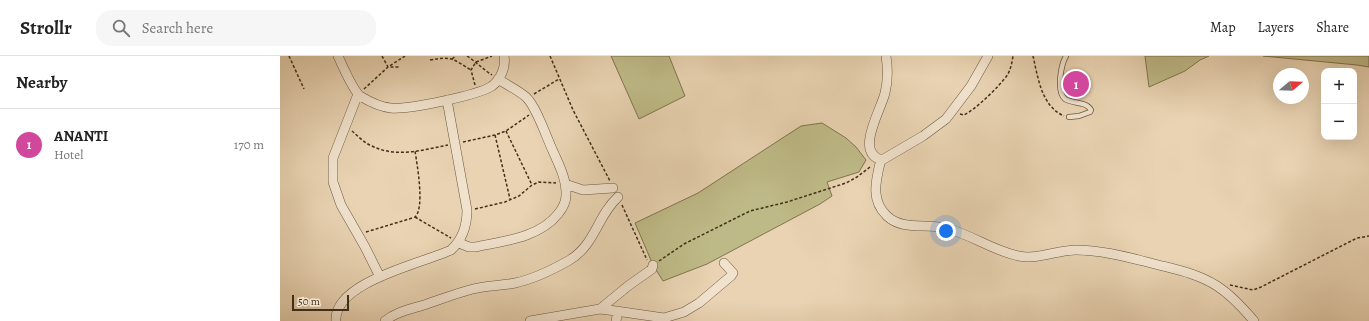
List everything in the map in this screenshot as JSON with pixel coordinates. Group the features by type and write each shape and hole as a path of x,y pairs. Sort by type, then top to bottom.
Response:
{"street":[{"path":"338,56 358,94 376,105 395,109 478,93 490,87 498,80 504,65 504,56"},
{"path":"886,56 888,77 885,93 870,137 870,150 879,159 887,158 935,128 946,119 978,75 988,56"},
{"path":"458,243 469,247 475,247 524,236 550,223 566,202 565,184 562,173 535,111 527,98 498,80"},
{"path":"358,94 333,158 333,182 341,205 380,277"},
{"path":"336,321 338,310 349,294 362,285 446,253 458,243 465,229 467,210 447,100"},
{"path":"879,159 875,195 887,216 895,222 906,226 932,226 960,232 1008,253 1021,256 1038,256 1076,250 1124,256 1191,273 1217,286 1238,302 1254,321"},
{"path":"565,184 583,190 613,188"},
{"path":"385,321 405,310 473,289 527,280 543,274 568,261 578,255 585,248 611,203 618,197"},
{"path":"530,321 600,309 664,318 684,312 699,303 731,276 733,273 724,263"},
{"path":"600,309 653,267"},
{"path":"616,311 616,321"}],"lane":[{"path":"1066,56 1060,73 1061,91 1063,96 1069,100 1087,105 1091,110 1085,115 1069,117"}],"path":[{"path":"289,56 304,89"},
{"path":"382,56 388,67"},
{"path":"358,94 388,67 405,56"},
{"path":"452,59 456,56"},
{"path":"467,56 498,80"},
{"path":"471,70 476,62 492,56"},
{"path":"550,56 573,110 613,188"},
{"path":"954,109 964,115 972,110 1001,84 1008,74 1013,56"},
{"path":"1033,56 1040,86 1047,101 1054,111 1069,117"},
{"path":"430,60 445,57 452,59 471,70 478,93"},
{"path":"388,67 399,67"},
{"path":"527,98 559,80"},
{"path":"346,126 371,146 382,150 394,152 415,151 496,135 535,111"},
{"path":"506,130 532,185"},
{"path":"496,135 510,200"},
{"path":"358,236 377,228 414,217 418,213 420,197 415,151"},
{"path":"618,197 638,241 653,267 684,244 750,211 787,202 846,183 857,178 879,159"},
{"path":"467,210 505,202 519,196 538,182 565,184"},
{"path":"414,217 458,243"},
{"path":"1217,286 1233,285 1253,290 1357,238 1369,236"}],"shaded area":[{"path":"611,56 669,56 685,96 639,119"},
{"path":"1145,56 1209,56 1200,60 1185,71 1149,87"},
{"path":"1263,56 1369,56 1369,67 1357,65"},
{"path":"822,123 846,138 856,147 866,160 859,172 827,182 832,196 820,204 707,264 663,281 653,265 635,223 698,193 801,126"}],"place":[{"name":"ΑΝΑΝΤΙ","path":"1076,84"}]}
